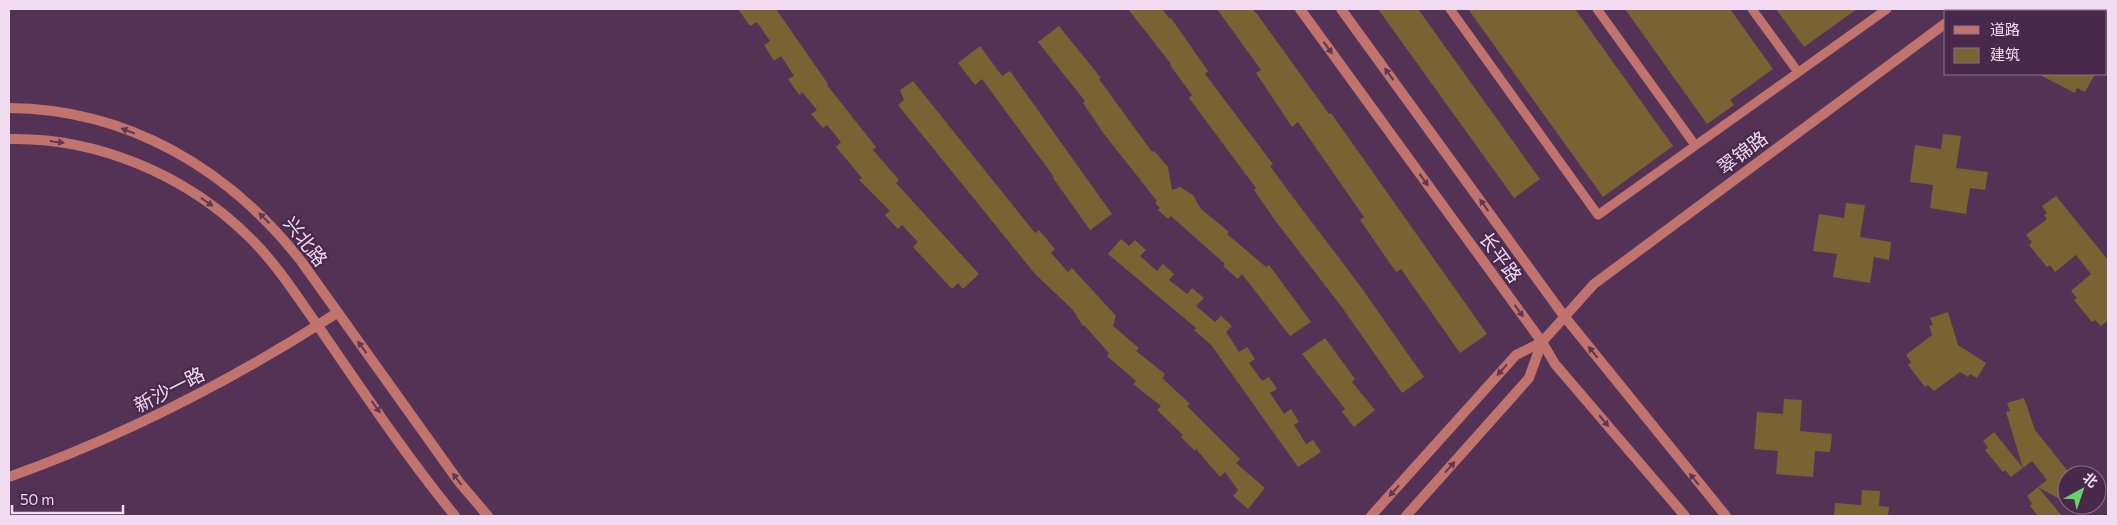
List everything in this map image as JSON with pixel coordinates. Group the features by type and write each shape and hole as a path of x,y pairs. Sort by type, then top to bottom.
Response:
{"street":[{"name":"长平路","path":"1300,9 1542,342 1555,364 1685,516"},
{"name":"长平路","path":"1341,9 1564,316 1726,516"},
{"name":"翠锦路","path":"1542,342 1594,284 1944,24"},
{"name":"兴北路","path":"9,108 68,114 104,123 148,138 198,165 244,198 301,261 459,482 488,516"},
{"name":"兴北路","path":"9,139 39,140 90,148 138,164 186,187 249,236 284,277 317,326 456,516"},
{"name":"新沙一路","path":"9,477 54,461 145,421 233,376 337,313"},
{"path":"1371,516 1516,355 1542,342"},
{"path":"1406,516 1528,378 1542,342"}],"lane":[{"path":"1450,9 1598,215 1887,9"},
{"path":"1598,9 1695,146"},
{"path":"1752,9 1798,72"}],"building":[{"path":"738,9 776,9 827,85 876,147 873,150 899,180 896,183 979,274 963,289 958,283 952,289 913,247 918,242 902,225 898,229 885,215 890,211 859,180 862,178 836,147 841,142 827,125 823,128 811,114 817,110 802,92 799,95 788,79 794,76 781,56 774,61 764,45 770,41 757,22 750,26"},
{"path":"1128,9 1162,9 1171,18 1208,71 1205,74 1273,164 1270,166 1358,283 1424,377 1402,393 1341,306 1274,219 1254,190 1256,188 1189,98 1192,95 1171,64"},
{"path":"1217,9 1252,9 1257,14 1329,114 1331,113 1487,334 1460,353 1401,269 1396,272 1360,220 1364,217 1298,122 1292,127 1256,73 1261,70"},
{"path":"1378,9 1418,9 1540,179 1514,198"},
{"path":"1468,9 1575,9 1673,146 1603,197"},
{"path":"1625,9 1730,9 1773,69 1730,100 1734,105 1707,124"},
{"path":"1776,9 1857,9 1804,47"},
{"path":"1059,26 1101,78 1099,79 1152,152 1154,151 1168,167 1172,190 1180,187 1193,195 1201,209 1229,232 1227,234 1266,267 1269,265 1311,322 1290,336 1242,274 1238,279 1223,266 1225,264 1171,216 1168,219 1158,210 1160,208 1155,203 1157,201 1104,134 1083,103 1085,101 1038,42"},
{"path":"980,46 1002,76 1010,71 1112,214 1090,230 1054,177 982,79 975,85 958,63"},
{"path":"2040,75 2094,75 2085,92 2077,88 2075,93"},
{"path":"913,81 1035,233 1039,230 1055,249 1051,253 1068,272 1072,268 1116,316 1113,326 1139,348 1136,351 1165,374 1162,378 1190,404 1187,406 1240,459 1236,463 1265,488 1248,509 1233,496 1238,490 1225,472 1220,477 1196,449 1195,451 1181,437 1183,435 1157,410 1161,406 1133,384 1136,381 1107,356 1109,353 1083,326 1072,309 1035,274 898,105 904,100 900,90"},
{"path":"1943,134 1961,136 1956,168 1988,172 1985,190 1970,188 1966,214 1930,208 1933,185 1910,182 1915,145 1941,149"},
{"path":"2056,196 2108,260 2108,320 2101,326 2095,320 2092,322 2074,300 2077,298 2071,291 2091,274 2076,255 2055,272 2050,265 2047,267 2029,245 2032,242 2026,235 2047,219 2044,215 2047,213 2042,206"},
{"path":"1846,203 1865,205 1860,237 1891,242 1889,260 1874,257 1870,283 1833,277 1837,254 1813,251 1819,214 1844,218"},
{"path":"1121,239 1129,246 1135,240 1146,250 1140,256 1157,271 1163,264 1174,274 1169,280 1187,294 1192,288 1204,298 1196,306 1215,322 1221,316 1232,326 1226,332 1239,352 1247,347 1255,359 1249,363 1262,381 1269,377 1277,389 1270,393 1284,414 1291,409 1299,422 1294,425 1306,444 1313,440 1321,452 1298,467 1212,346 1194,330 1196,328 1108,254"},
{"path":"1948,312 1958,345 1986,363 1977,378 1970,374 1968,377 1960,372 1934,391 1928,385 1925,387 1908,365 1911,362 1906,355 1932,335 1929,326 1933,325 1930,318"},
{"path":"1325,338 1355,379 1352,382 1375,410 1354,427 1342,412 1345,409 1302,354"},
{"path":"2024,398 2035,430 2063,465 2057,465 2057,497 2038,487 2047,480 2032,461 2023,468 2006,412 2010,411 2007,403"},
{"path":"1784,399 1802,400 1800,431 1832,434 1830,452 1815,451 1813,477 1776,474 1778,451 1754,449 1757,412 1783,414"},
{"path":"1994,432 2023,468 2011,477 2005,470 2003,472 1985,450 1988,447 1983,441"},
{"path":"2038,487 2057,510 2057,515 2062,516 2038,516 2030,506 2032,504 2027,496"},
{"path":"1862,490 1880,491 1879,506 1889,507 1888,516 1834,516 1835,503 1861,505"}]}
